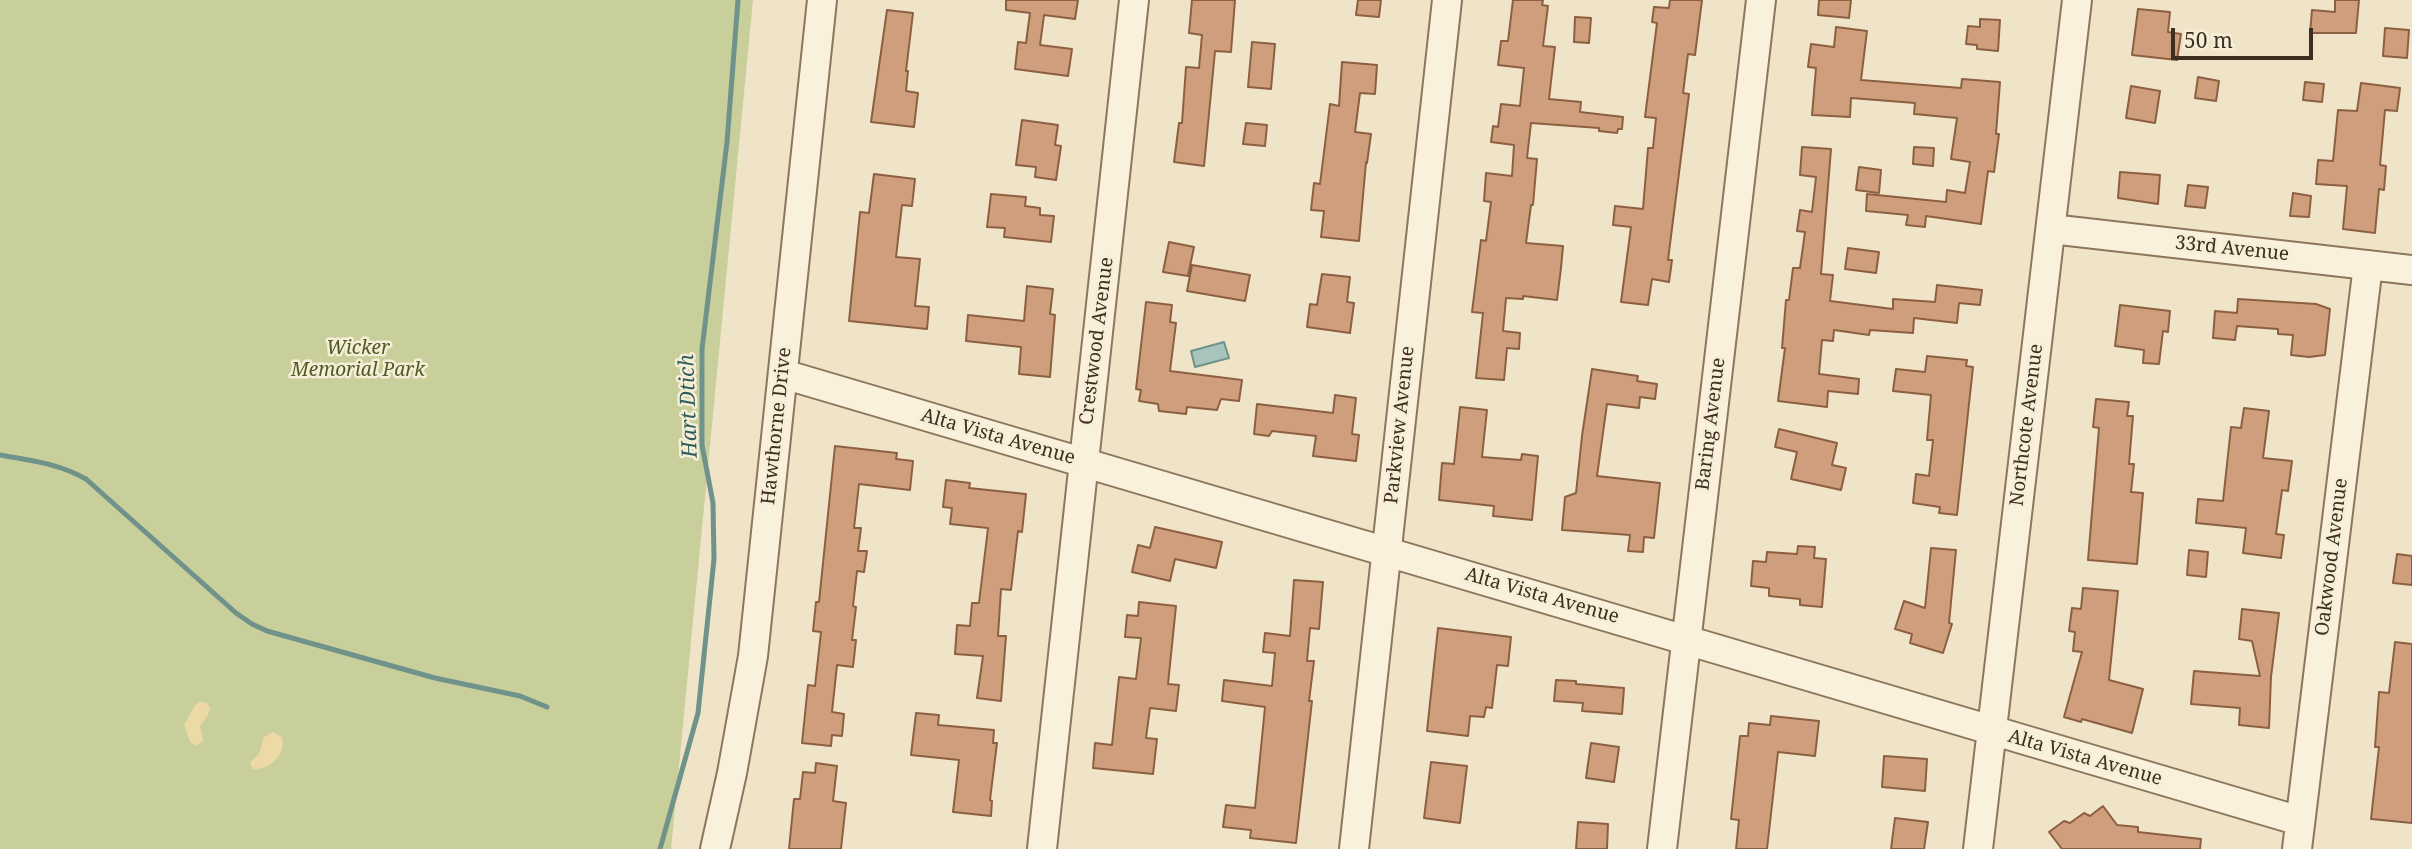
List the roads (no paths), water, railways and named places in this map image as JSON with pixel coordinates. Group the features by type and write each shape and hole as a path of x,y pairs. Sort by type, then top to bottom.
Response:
{"street":[{"name":"Hawthorne Drive","path":"715,849 753,656 822,0"},
{"name":"Crestwood Avenue","path":"1042,849 1134,0"},
{"name":"Parkview Avenue","path":"1354,849 1447,0"},
{"name":"Baring Avenue","path":"1662,849 1761,0"},
{"name":"Northcote Avenue","path":"1978,849 2077,0"},
{"name":"33rd Avenue","path":"2051,229 2412,270"},
{"name":"Oakwood Avenue","path":"2297,849 2368,265"},
{"name":"Alta Vista Avenue","path":"783,374 2300,821"}],"water":[{"path":"1224,342 1229,358 1195,367 1191,351"}],"waterway":[{"name":"Hart Dtich","path":"660,849 698,713 714,559 713,503 702,445 702,349 727,142 738,0"},
{"path":"0,455 55,466 86,479 236,613 267,631 435,678 520,696 547,707"}],"park label":[{"name":"Wicker Memorial Park","path":"358,360"}]}
